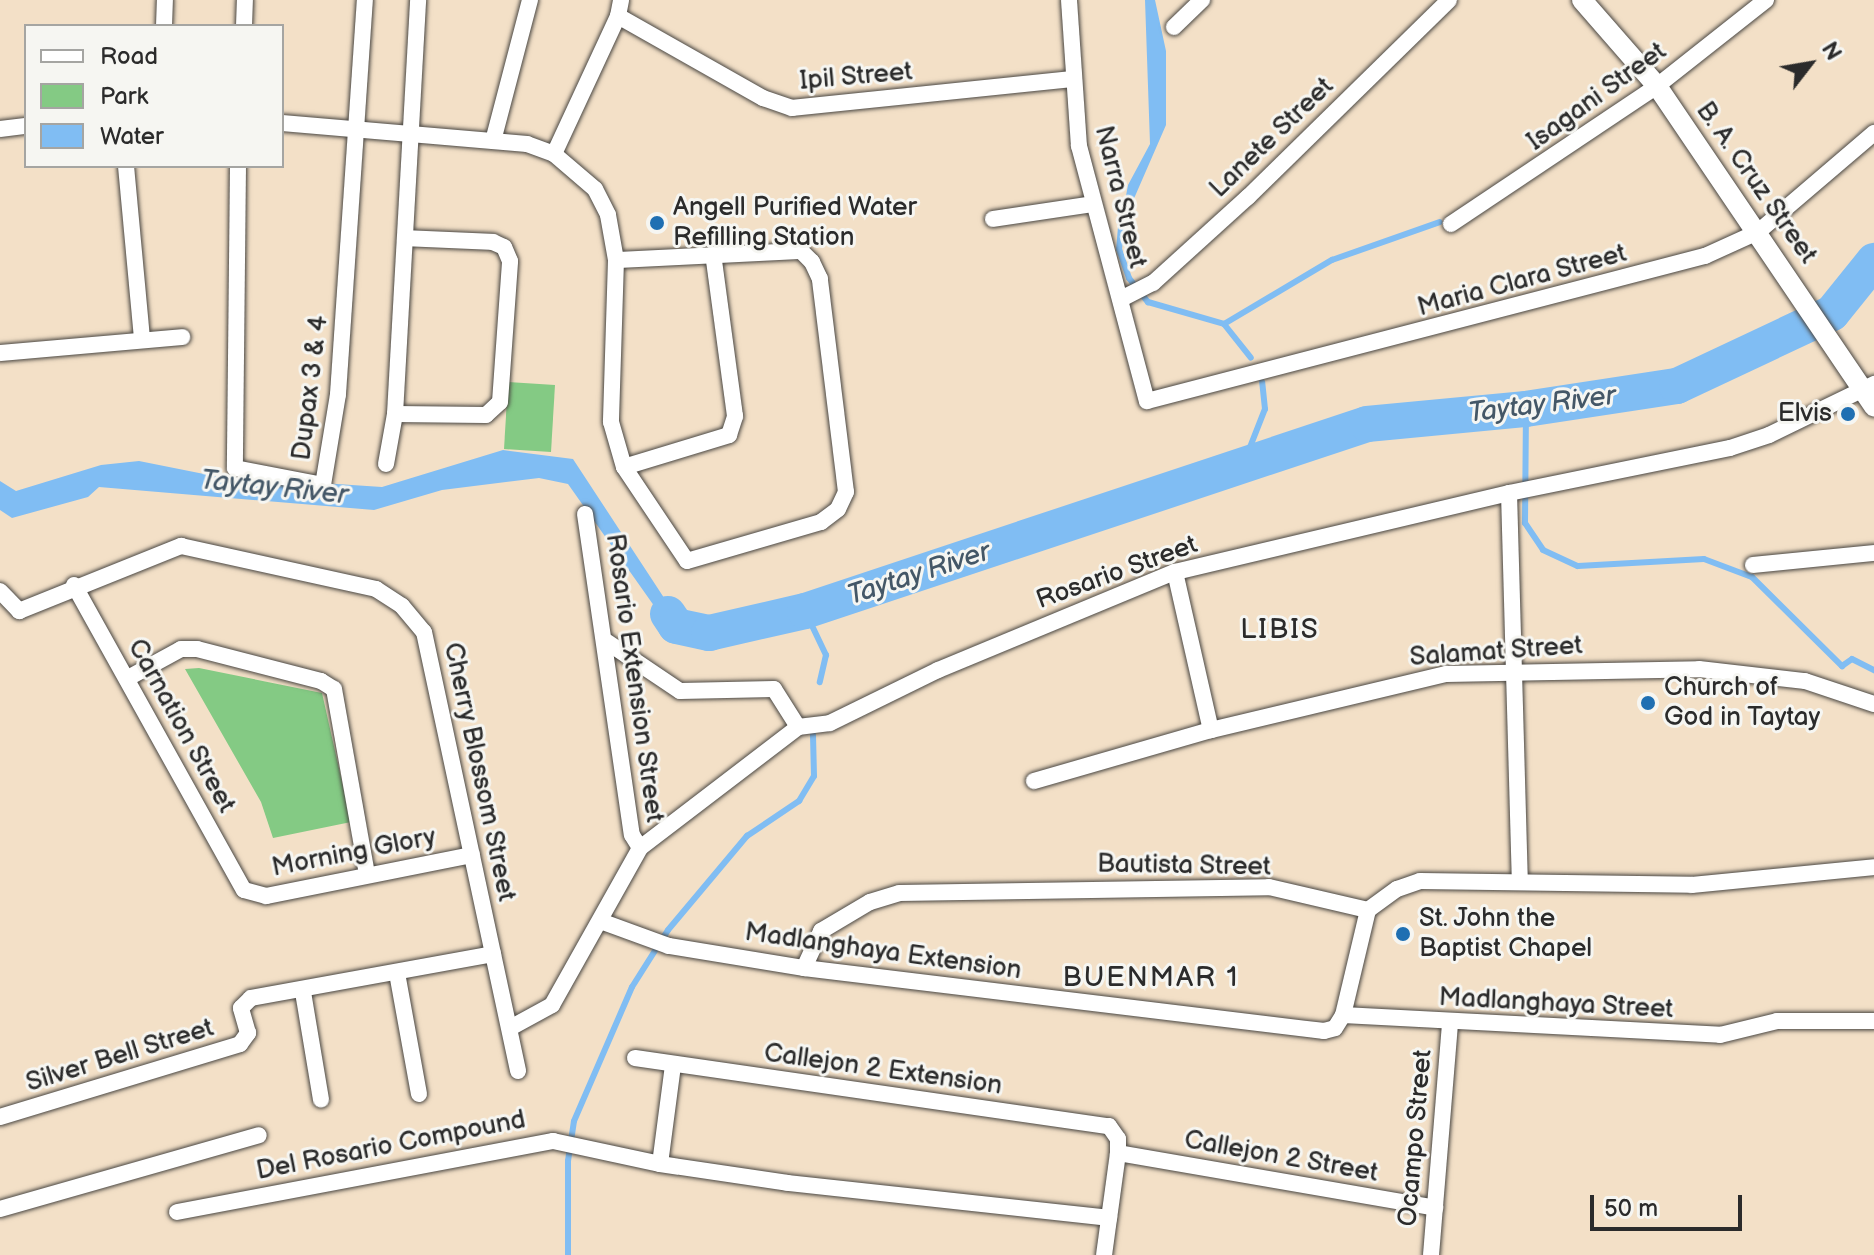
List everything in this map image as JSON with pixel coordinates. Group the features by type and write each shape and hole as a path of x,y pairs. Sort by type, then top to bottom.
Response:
{"street":[{"path":"164,24 165,0"},
{"path":"244,24 245,0"},
{"name":"Dupax 3 & 4","path":"238,168 235,468 323,485 338,394 365,0"},
{"path":"386,464 395,414 418,0"},
{"path":"493,141 530,0"},
{"name":"Narra Street","path":"1069,0 1072,79 1079,146 1093,204 1129,297 1147,401"},
{"path":"1174,27 1202,0"},
{"name":"Lanete Street","path":"1129,297 1153,283 1449,0"},
{"name":"B. A. Cruz Street","path":"1582,0 1657,86 1871,393"},
{"name":"Isagani Street","path":"1451,224 1657,86 1766,0"},
{"path":"554,154 620,8"},
{"name":"Ipil Street","path":"620,8 763,98 792,108 1072,79"},
{"path":"284,123 357,132 527,144 554,154 595,189 608,215 616,260 611,422 624,467 687,561 821,522 838,509 846,492 820,279 812,262 801,251 616,260"},
{"path":"0,129 24,126"},
{"name":"Maria Clara Street","path":"1147,401 1662,269 1758,232 1874,133"},
{"path":"126,168 142,339"},
{"path":"993,219 1093,204"},
{"path":"395,414 486,415 500,402 510,261 504,247 493,242 405,238"},
{"path":"624,467 729,435 735,416 713,254"},
{"path":"0,353 182,337"},
{"name":"Rosario Street","path":"510,1028 552,1005 603,922 640,848 798,727 830,723 938,670 1175,572 1509,493 1730,448 1871,393"},
{"path":"1509,493 1520,881"},
{"name":"Rosario Extension Street","path":"585,514 607,642 632,835 640,848"},
{"name":"Cherry Blossom Street","path":"0,591 19,611 74,585 181,546 376,589 402,606 424,632 518,1071"},
{"path":"1753,565 1874,553"},
{"path":"1175,572 1211,730"},
{"name":"Carnation Street","path":"74,585 244,890"},
{"path":"607,642 680,691 774,689 798,727"},
{"path":"128,678 181,649 197,649 321,681 334,689 367,875"},
{"name":"Salamat Street","path":"1034,781 1211,730 1398,682 1516,670 1757,673 1805,681 1874,704"},
{"name":"Morning Glory","path":"244,890 266,896 472,855"},
{"path":"1343,1015 1368,910 1397,889 1420,881 1692,885 1874,867"},
{"name":"Bautista Street","path":"804,968 821,931 870,902 899,893 1269,887 1368,910"},
{"name":"Madlanghaya Extension","path":"603,922 669,946 804,968 1324,1031 1335,1028 1343,1015"},
{"name":"Silver Bell Street","path":"0,1117 240,1044 248,1033 241,1008 244,1001 493,954"},
{"path":"397,973 419,1094"},
{"path":"303,992 321,1099"},
{"name":"Madlanghaya Street","path":"1343,1015 1450,1024 1720,1035 1777,1021 1874,1021"},
{"name":"Ocampo Street","path":"1431,1255 1450,1024"},
{"name":"Callejon 2 Extension","path":"635,1058 1109,1126 1118,1146"},
{"path":"660,1164 673,1065"},
{"path":"0,1209 259,1135"},
{"name":"Del Rosario Compound","path":"177,1212 553,1141 660,1164 1109,1218"},
{"path":"1104,1255 1118,1146"},
{"name":"Callejon 2 Street","path":"1118,1146 1435,1208"}],"green space":[{"path":"508,382 555,385 551,452 504,449"},
{"path":"199,668 322,693 351,822 273,838 261,802 185,669"}],"water":[{"path":"1145,0 1155,0 1166,51 1166,125 1119,233 1128,185 1150,144"},
{"path":"503,450 573,459 674,613 688,626 709,633 669,627 568,484 539,478 442,490 374,510 99,487 88,497 12,518 0,510 0,481 16,491 101,465 139,461 214,476 382,487"}],"waterway":[{"path":"1224,324 1332,260 1440,222"},
{"path":"1121,227 1119,249 1129,278 1148,302 1224,324 1251,358"},
{"name":"Taytay River","path":"668,614 676,626 709,633 805,611 1367,424 1526,409 1677,386 1832,313 1874,261"},
{"path":"1243,465 1265,409 1262,382"},
{"path":"1526,409 1525,523 1543,550 1578,566 1704,559 1752,577 1842,666 1852,659 1874,670"},
{"path":"805,611 826,655 820,682"},
{"path":"568,1255 568,1161 574,1121 632,987 668,930 747,836 799,801 814,776 813,735"}],"place":[{"name":"Angell Purified Water Refilling Station","path":"657,223"},
{"name":"Elvis","path":"1848,414"},
{"name":"Church of God in Taytay","path":"1648,703"},
{"name":"St. John the Baptist Chapel","path":"1403,934"}],"district":[{"name":"LIBIS","path":"1280,630"},
{"name":"BUENMAR 1","path":"1151,978"}]}
